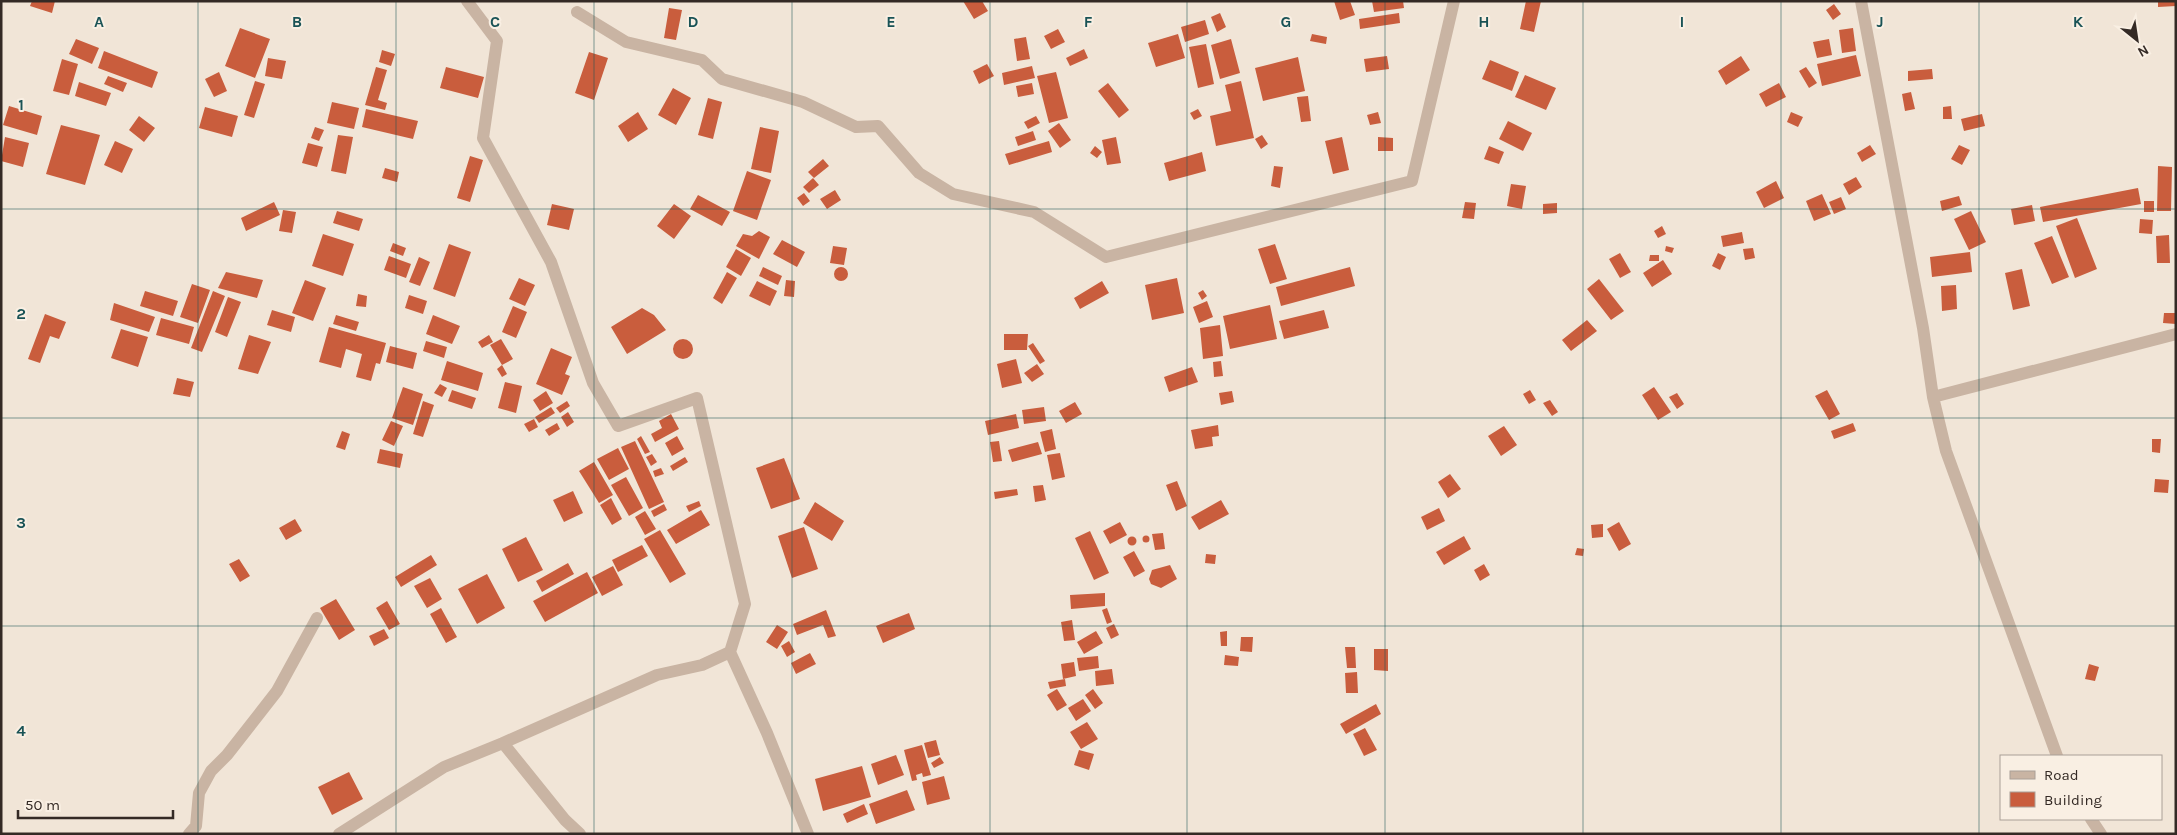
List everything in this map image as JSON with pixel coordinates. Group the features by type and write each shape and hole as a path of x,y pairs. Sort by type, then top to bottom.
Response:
{"street":[{"path":"468,1 497,41 483,138 551,262 593,383 618,426 697,398 745,604 730,652 767,733 808,834"},
{"path":"577,12 626,42 702,60 722,79 803,102 856,127 878,126 919,173 953,194 1034,212 1106,257 1412,181 1454,1"},
{"path":"1861,1 1921,318 1933,397 1946,451 2058,755"},
{"path":"1933,397 2176,334"},
{"path":"189,834 196,826 199,793 210,771 227,755 278,691 317,618"},
{"path":"339,834 444,767 503,744 657,675 702,664 730,652"},
{"path":"503,744 565,820 580,834"},
{"path":"2092,820 2100,834"}],"building":[{"path":"32,1 55,1 52,13 30,6"},
{"path":"963,1 982,1 988,11 974,19"},
{"path":"1334,1 1350,1 1355,15 1340,20"},
{"path":"1372,1 1403,1 1404,8 1374,12"},
{"path":"1526,1 1541,1 1534,32 1520,29"},
{"path":"2158,1 2176,1 2176,6 2158,7"},
{"path":"1834,4 1841,14 1833,20 1826,10"},
{"path":"669,8 682,10 676,40 664,38"},
{"path":"1220,13 1226,27 1217,32 1211,17"},
{"path":"1399,13 1400,23 1360,29 1359,19"},
{"path":"1205,20 1209,34 1185,42 1181,27"},
{"path":"240,28 270,39 255,78 225,66"},
{"path":"1853,28 1856,51 1842,53 1839,30"},
{"path":"1058,29 1065,42 1051,49 1044,36"},
{"path":"1178,34 1185,58 1156,67 1148,43"},
{"path":"1312,34 1327,37 1326,44 1310,41"},
{"path":"1026,37 1030,59 1017,61 1014,39"},
{"path":"76,39 99,48 92,64 69,54"},
{"path":"1231,39 1240,73 1220,79 1211,45"},
{"path":"1829,39 1832,55 1817,58 1813,42"},
{"path":"1206,44 1214,84 1198,88 1189,47"},
{"path":"1084,49 1088,58 1070,66 1066,58"},
{"path":"382,50 395,54 391,66 379,62"},
{"path":"104,51 158,72 152,88 98,68"},
{"path":"589,52 608,58 594,100 575,93"},
{"path":"1856,55 1861,76 1822,86 1817,64"},
{"path":"1387,56 1389,69 1366,72 1364,59"},
{"path":"1741,56 1750,70 1726,85 1718,71"},
{"path":"1298,57 1305,91 1263,101 1255,68"},
{"path":"268,58 286,61 282,79 265,76"},
{"path":"62,59 78,64 69,95 53,91"},
{"path":"1490,60 1519,72 1512,91 1482,79"},
{"path":"987,64 994,76 979,84 973,71"},
{"path":"1032,66 1035,78 1004,85 1002,73"},
{"path":"376,67 387,70 378,100 387,103 385,110 365,105"},
{"path":"446,67 484,77 478,98 440,88"},
{"path":"1806,67 1817,83 1809,88 1799,71"},
{"path":"1932,69 1933,79 1908,81 1908,71"},
{"path":"219,72 227,91 214,97 205,79"},
{"path":"1056,72 1068,118 1049,123 1037,76"},
{"path":"1525,75 1556,88 1546,110 1515,97"},
{"path":"108,76 127,83 123,92 104,84"},
{"path":"255,81 265,84 254,118 244,115"},
{"path":"1241,81 1254,138 1216,146 1210,116 1231,111 1225,85"},
{"path":"79,82 111,93 106,106 75,96"},
{"path":"1032,83 1034,94 1018,97 1016,86"},
{"path":"1108,83 1129,110 1119,118 1098,91"},
{"path":"1779,83 1786,97 1766,107 1759,94"},
{"path":"673,88 691,98 676,125 658,115"},
{"path":"1911,92 1915,109 1905,111 1902,94"},
{"path":"1308,96 1311,121 1301,122 1297,97"},
{"path":"708,98 722,102 713,139 698,135"},
{"path":"332,102 359,108 354,129 327,123"},
{"path":"9,106 42,116 37,135 3,125"},
{"path":"1951,106 1952,119 1943,119 1943,107"},
{"path":"205,107 238,116 232,137 199,128"},
{"path":"366,109 418,121 413,139 362,127"},
{"path":"1198,109 1202,116 1194,120 1190,113"},
{"path":"638,112 648,129 628,142 618,126"},
{"path":"1378,112 1381,123 1370,125 1367,115"},
{"path":"1791,112 1803,117 1798,127 1787,122"},
{"path":"1982,114 1985,126 1964,131 1961,119"},
{"path":"139,116 155,128 144,142 129,130"},
{"path":"1036,116 1040,123 1028,129 1024,122"},
{"path":"1508,121 1532,133 1523,151 1499,139"},
{"path":"1059,123 1071,140 1060,148 1048,131"},
{"path":"61,125 100,135 85,185 46,174"},
{"path":"315,127 324,130 319,141 311,138"},
{"path":"760,127 779,131 771,173 751,169"},
{"path":"1033,131 1036,140 1018,146 1015,137"},
{"path":"338,135 353,137 346,174 331,171"},
{"path":"1262,135 1268,144 1261,149 1255,139"},
{"path":"5,137 29,143 23,167 1,161"},
{"path":"1116,137 1121,163 1107,165 1102,140"},
{"path":"1342,137 1349,170 1333,174 1325,141"},
{"path":"1378,137 1393,138 1393,151 1378,151"},
{"path":"115,141 133,149 122,173 104,165"},
{"path":"1049,141 1052,152 1009,165 1005,154"},
{"path":"308,143 323,147 317,167 302,163"},
{"path":"1870,145 1876,154 1862,162 1857,153"},
{"path":"1959,145 1970,150 1962,165 1951,159"},
{"path":"1095,146 1102,152 1097,158 1090,153"},
{"path":"1489,146 1504,152 1499,164 1484,159"},
{"path":"1202,152 1206,171 1169,181 1164,163"},
{"path":"470,156 483,160 470,202 457,198"},
{"path":"823,159 829,166 814,178 808,172"},
{"path":"1274,166 1283,167 1280,188 1271,186"},
{"path":"2158,166 2172,167 2171,211 2157,211"},
{"path":"385,168 399,172 397,182 382,178"},
{"path":"747,171 771,180 757,220 733,211"},
{"path":"1856,177 1862,187 1849,195 1843,184"},
{"path":"813,178 819,185 809,193 803,187"},
{"path":"1776,181 1784,198 1764,208 1756,192"},
{"path":"1511,184 1526,186 1522,209 1507,206"},
{"path":"2138,188 2141,204 2043,222 2040,207"},
{"path":"835,190 841,200 827,209 820,199"},
{"path":"804,193 810,201 803,206 797,198"},
{"path":"1822,194 1831,214 1814,221 1806,201"},
{"path":"698,195 730,212 722,226 690,209"},
{"path":"1959,196 1962,205 1942,211 1940,201"},
{"path":"1841,197 1846,209 1834,214 1829,202"},
{"path":"2144,201 2154,201 2154,212 2144,212"},
{"path":"274,202 280,215 246,231 241,218"},
{"path":"1465,202 1476,203 1474,219 1462,218"},
{"path":"1557,203 1557,213 1543,214 1543,204"},
{"path":"552,204 574,209 569,230 547,225"},
{"path":"674,204 691,216 674,239 657,226"},
{"path":"2032,205 2035,221 2014,225 2011,209"},
{"path":"283,210 296,212 292,233 279,231"},
{"path":"337,211 363,219 359,231 333,223"},
{"path":"1971,211 1986,242 1969,250 1954,219"},
{"path":"2077,218 2097,269 2075,278 2056,226"},
{"path":"2140,219 2153,220 2152,234 2139,233"},
{"path":"1662,226 1666,234 1658,238 1654,231"},
{"path":"759,231 770,237 759,259 736,246 743,234 752,236"},
{"path":"1742,232 1744,243 1723,247 1721,236"},
{"path":"323,234 354,244 343,276 312,266"},
{"path":"2169,235 2170,263 2157,263 2156,236"},
{"path":"2052,236 2069,277 2052,284 2034,243"},
{"path":"782,240 805,252 797,267 773,254"},
{"path":"393,243 406,248 403,256 390,251"},
{"path":"449,244 471,252 455,297 433,289"},
{"path":"1275,244 1287,279 1270,284 1258,249"},
{"path":"833,246 847,248 844,265 830,263"},
{"path":"1666,246 1674,248 1672,253 1665,251"},
{"path":"1753,248 1755,258 1745,260 1743,249"},
{"path":"736,249 751,258 741,276 726,267"},
{"path":"1970,252 1972,272 1932,277 1930,257"},
{"path":"1620,253 1631,272 1620,278 1609,259"},
{"path":"1718,253 1726,257 1720,270 1712,266"},
{"path":"1650,255 1659,255 1659,261 1649,261"},
{"path":"389,256 411,264 406,278 384,270"},
{"path":"419,257 430,262 420,286 409,282"},
{"path":"1663,260 1672,274 1652,287 1643,273"},
{"path":"763,267 782,276 778,285 759,276"},
{"path":"841,267 846,269 848,274 846,279 841,281 836,279 834,274 836,269"},
{"path":"1350,267 1355,286 1281,306 1276,287"},
{"path":"2022,269 2030,306 2013,310 2005,273"},
{"path":"226,272 263,280 257,298 218,288"},
{"path":"727,272 737,278 722,304 713,298"},
{"path":"519,278 535,285 525,306 509,299"},
{"path":"1177,278 1184,313 1152,320 1145,285"},
{"path":"1599,279 1624,311 1611,320 1587,289"},
{"path":"305,280 326,288 313,321 292,313"},
{"path":"786,280 795,281 794,297 784,296"},
{"path":"757,281 777,291 770,306 749,296"},
{"path":"1102,281 1109,293 1080,309 1074,298"},
{"path":"192,284 210,290 198,323 180,317"},
{"path":"1956,285 1957,309 1942,311 1941,286"},
{"path":"1203,290 1207,296 1202,300 1198,293"},
{"path":"145,291 178,301 173,316 140,306"},
{"path":"213,291 225,296 202,352 191,348"},
{"path":"358,294 367,296 366,307 356,306"},
{"path":"409,295 427,301 423,314 405,308"},
{"path":"228,297 241,302 227,337 215,332"},
{"path":"1207,301 1213,317 1199,323 1193,307"},
{"path":"114,303 155,317 149,332 110,320"},
{"path":"1270,305 1277,339 1230,349 1223,316"},
{"path":"513,306 527,312 516,338 502,332"},
{"path":"642,308 654,315 666,330 627,354 611,327"},
{"path":"272,310 295,317 291,332 267,325"},
{"path":"1324,310 1329,328 1284,339 1279,321"},
{"path":"2164,313 2176,313 2176,324 2163,323"},
{"path":"45,314 66,322 59,339 50,336 40,363 28,359"},
{"path":"336,315 359,322 356,331 333,324"},
{"path":"433,315 460,326 452,344 426,334"},
{"path":"161,318 194,327 189,344 156,335"},
{"path":"1587,320 1597,331 1571,351 1562,340"},
{"path":"1220,325 1223,356 1203,359 1200,328"},
{"path":"329,327 386,343 380,364 376,363 371,381 356,377 362,354 346,349 341,368 319,362"},
{"path":"121,329 148,337 138,367 111,358"},
{"path":"1004,334 1028,334 1027,350 1004,350"},
{"path":"249,335 271,342 258,374 238,369"},
{"path":"489,335 493,342 482,348 478,342"},
{"path":"501,339 513,359 502,365 490,345"},
{"path":"679,339 687,339 693,345 693,353 687,359 679,359 673,353 673,345"},
{"path":"426,341 447,347 444,358 423,351"},
{"path":"1033,343 1045,361 1040,364 1028,346"},
{"path":"390,346 417,353 413,369 386,362"},
{"path":"551,348 572,357 565,374 570,376 562,395 536,384"},
{"path":"1016,359 1022,383 1002,388 997,364"},
{"path":"447,361 483,373 478,391 441,380"},
{"path":"1221,361 1223,376 1214,377 1213,362"},
{"path":"1037,364 1044,374 1032,382 1024,373"},
{"path":"502,365 507,374 502,377 497,369"},
{"path":"1192,367 1198,382 1169,392 1164,377"},
{"path":"177,378 194,382 190,397 173,394"},
{"path":"505,382 522,386 516,413 498,408"},
{"path":"440,384 447,388 442,397 434,393"},
{"path":"403,387 423,394 413,425 392,418"},
{"path":"1654,387 1671,412 1658,420 1642,395"},
{"path":"452,390 476,398 472,409 448,401"},
{"path":"1530,390 1536,400 1529,404 1523,394"},
{"path":"1827,390 1840,414 1829,420 1815,396"},
{"path":"546,391 553,403 540,411 533,400"},
{"path":"1232,391 1234,402 1221,405 1219,393"},
{"path":"1677,393 1684,404 1677,409 1669,397"},
{"path":"1550,400 1558,412 1552,416 1543,403"},
{"path":"423,401 434,405 423,437 413,434"},
{"path":"567,401 570,406 560,413 556,408"},
{"path":"1075,402 1082,414 1066,423 1059,411"},
{"path":"551,407 555,413 539,423 535,417"},
{"path":"1044,407 1046,421 1024,424 1022,410"},
{"path":"568,412 574,422 567,427 561,417"},
{"path":"671,414 679,429 655,442 651,434 662,428 659,421"},
{"path":"1016,414 1019,428 988,435 985,421"},
{"path":"534,419 538,427 529,432 524,424"},
{"path":"391,421 403,426 394,446 382,440"},
{"path":"557,423 560,429 549,436 545,430"},
{"path":"1853,423 1856,431 1834,439 1831,431"},
{"path":"1218,425 1219,436 1212,437 1213,446 1195,449 1191,430"},
{"path":"1504,426 1517,445 1501,456 1488,436"},
{"path":"1052,429 1056,449 1045,452 1040,432"},
{"path":"342,431 350,434 345,450 336,447"},
{"path":"641,436 650,452 645,454 637,439"},
{"path":"677,436 684,449 672,456 665,443"},
{"path":"2152,439 2161,439 2160,453 2152,452"},
{"path":"635,441 664,502 649,509 621,447"},
{"path":"999,441 1002,461 993,462 990,442"},
{"path":"1038,442 1042,454 1012,462 1008,450"},
{"path":"618,448 629,469 609,480 597,459"},
{"path":"380,449 403,454 400,468 377,463"},
{"path":"1060,453 1065,477 1052,480 1047,455"},
{"path":"652,454 657,462 651,466 646,457"},
{"path":"685,457 688,462 673,471 670,466"},
{"path":"784,458 800,499 771,509 756,468"},
{"path":"594,462 613,495 599,503 579,471"},
{"path":"661,468 664,474 655,477 653,471"},
{"path":"1450,474 1461,489 1448,498 1438,482"},
{"path":"626,477 643,508 629,516 611,485"},
{"path":"2155,479 2169,480 2168,493 2154,492"},
{"path":"1177,481 1187,506 1176,511 1166,485"},
{"path":"1043,485 1046,500 1035,502 1033,486"},
{"path":"1017,489 1018,495 995,499 994,492"},
{"path":"573,491 583,513 564,522 553,500"},
{"path":"611,498 622,519 612,525 600,505"},
{"path":"1221,500 1229,514 1199,530 1191,517"},
{"path":"699,501 701,506 689,512 686,506"},
{"path":"815,502 844,521 832,541 803,523"},
{"path":"664,504 667,510 654,517 651,511"},
{"path":"1439,508 1445,521 1427,530 1421,517"},
{"path":"701,510 710,525 676,544 667,530"},
{"path":"645,511 656,529 645,535 635,517"},
{"path":"295,519 302,531 286,540 279,528"},
{"path":"1120,522 1127,535 1110,544 1103,531"},
{"path":"1619,522 1631,544 1619,551 1607,529"},
{"path":"1603,524 1603,537 1592,538 1591,525"},
{"path":"804,527 818,569 792,578 778,536"},
{"path":"660,530 686,574 670,583 644,539"},
{"path":"1090,531 1109,573 1094,580 1075,538"},
{"path":"1163,533 1165,549 1155,550 1152,534"},
{"path":"1146,535 1150,539 1146,543 1142,539"},
{"path":"1464,536 1471,549 1444,565 1436,552"},
{"path":"526,537 543,570 518,582 502,549"},
{"path":"1132,537 1136,541 1132,545 1128,541"},
{"path":"642,545 648,556 618,572 612,560"},
{"path":"1577,548 1584,549 1583,556 1575,555"},
{"path":"1134,551 1145,571 1134,577 1123,557"},
{"path":"1206,554 1216,555 1215,564 1205,563"},
{"path":"431,555 437,565 401,587 395,577"},
{"path":"239,559 250,576 240,582 229,564"},
{"path":"568,563 574,574 542,592 536,581"},
{"path":"1484,564 1490,575 1480,581 1474,570"},
{"path":"1170,565 1177,579 1161,588 1151,584 1149,579 1152,570"},
{"path":"613,566 623,585 602,596 592,577"},
{"path":"587,572 598,593 545,622 533,601"},
{"path":"487,574 505,608 477,624 458,589"},
{"path":"430,578 442,599 427,608 414,586"},
{"path":"1105,593 1105,606 1071,609 1070,595"},
{"path":"336,599 355,630 339,640 320,608"},
{"path":"387,601 400,624 389,630 376,608"},
{"path":"441,608 457,637 446,643 430,614"},
{"path":"1107,608 1112,622 1107,624 1102,610"},
{"path":"826,610 836,636 828,638 823,625 797,635 793,624"},
{"path":"909,613 915,629 883,643 876,626"},
{"path":"1072,620 1075,640 1064,641 1061,622"},
{"path":"1114,624 1119,635 1111,639 1106,628"},
{"path":"777,625 788,632 777,649 766,642"},
{"path":"384,629 389,638 374,646 369,636"},
{"path":"1096,631 1103,643 1084,654 1077,642"},
{"path":"1227,631 1227,646 1221,646 1220,632"},
{"path":"1241,637 1253,637 1252,652 1240,651"},
{"path":"789,641 795,652 787,657 781,646"},
{"path":"1345,647 1355,647 1356,668 1347,668"},
{"path":"1374,649 1388,649 1388,671 1374,670"},
{"path":"810,653 816,664 796,674 791,663"},
{"path":"1225,655 1239,657 1238,666 1224,665"},
{"path":"1098,656 1099,668 1079,671 1077,658"},
{"path":"1074,662 1076,676 1063,679 1061,664"},
{"path":"2089,664 2099,667 2095,681 2085,679"},
{"path":"1112,669 1114,684 1096,686 1095,671"},
{"path":"1357,672 1358,693 1346,693 1345,673"},
{"path":"1065,679 1066,686 1050,689 1048,682"},
{"path":"1057,689 1067,705 1057,711 1047,695"},
{"path":"1093,689 1103,703 1095,709 1085,695"},
{"path":"1083,699 1091,711 1076,721 1068,708"},
{"path":"1376,704 1381,714 1346,734 1340,724"},
{"path":"1087,722 1098,739 1081,749 1070,732"},
{"path":"1365,728 1377,750 1364,756 1353,734"},
{"path":"936,740 940,755 928,758 924,743"},
{"path":"922,745 931,775 923,777 922,773 916,775 917,780 912,781 904,750"},
{"path":"1079,750 1094,754 1089,770 1074,765"},
{"path":"896,755 904,775 878,785 871,764"},
{"path":"940,757 944,763 934,768 931,763"},
{"path":"862,766 871,797 823,811 815,779"},
{"path":"349,772 363,799 332,815 318,787"},
{"path":"944,776 950,799 927,805 922,782"},
{"path":"907,790 915,810 876,824 869,804"},
{"path":"864,804 868,814 847,823 843,814"}]}
